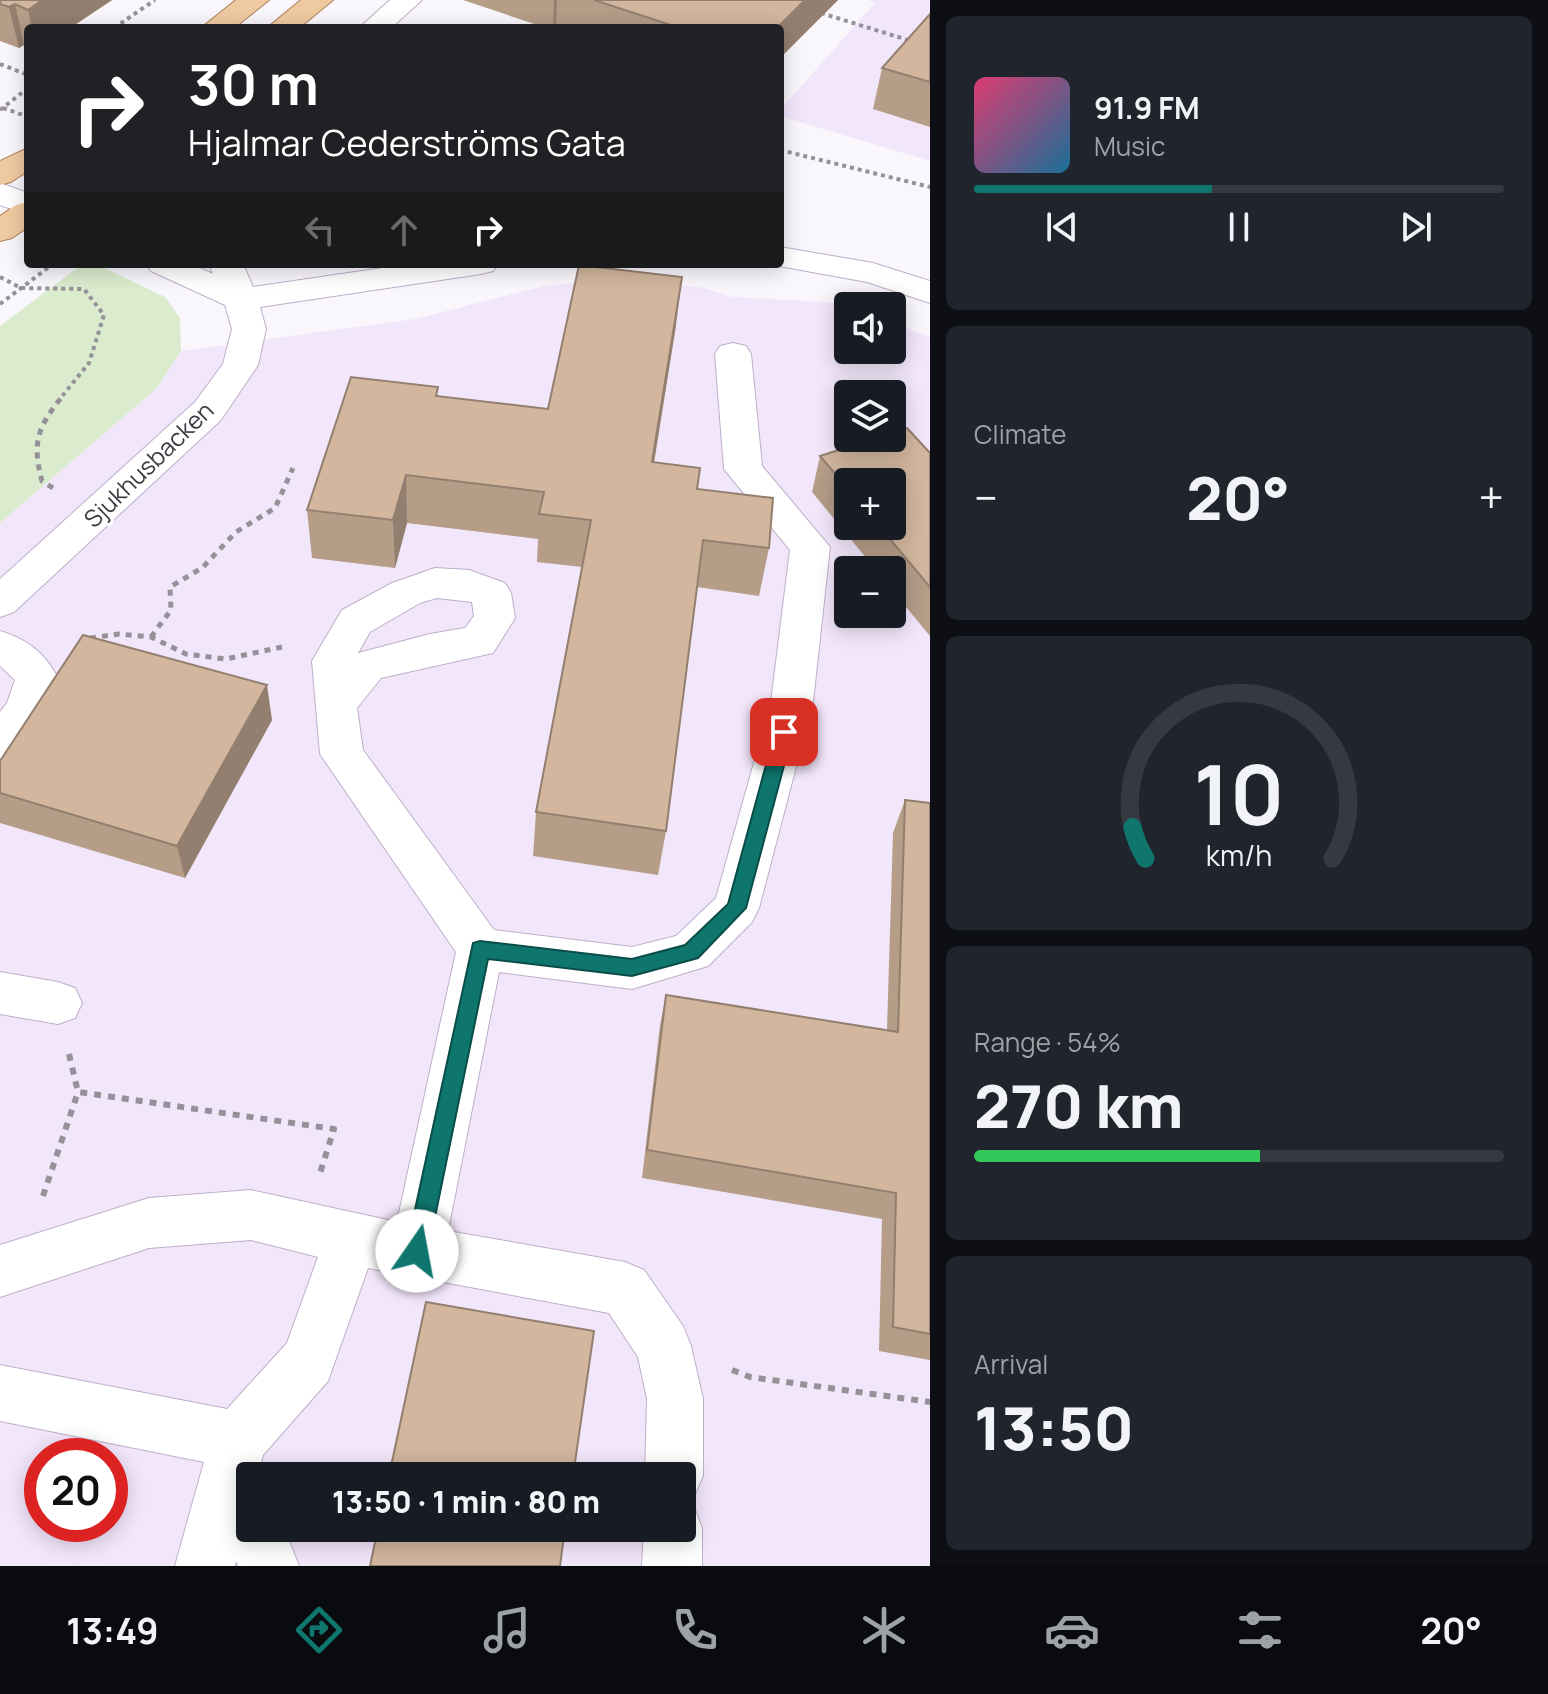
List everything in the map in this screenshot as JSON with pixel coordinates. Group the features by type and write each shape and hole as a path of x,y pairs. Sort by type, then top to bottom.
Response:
{"main road":[{"path":"221,24 255,0"},
{"path":"286,24 319,0"},
{"path":"0,231 24,215"}],"street":[{"path":"378,24 408,0"},
{"path":"0,193 24,203"},
{"path":"784,258 873,273 930,292"},
{"path":"172,268 241,299 454,268"},
{"name":"Sjukhusbacken","path":"0,602 208,411 240,365 249,329 228,268"},
{"path":"480,949 632,968 691,952 736,908 792,702 810,547 743,469 733,354"},
{"path":"0,744 26,710 37,678 12,654"},
{"path":"335,705 342,754 480,949 417,1251"},
{"path":"0,993 58,1003"},
{"path":"10,1267 149,1223 251,1215 351,1239 625,1289 663,1346 675,1399 674,1462"},
{"path":"205,1566 238,1440 308,1361 351,1239"},
{"path":"0,1393 238,1440"},
{"path":"238,1440 242,1462"},
{"path":"258,1542 269,1566"},
{"path":"672,1566 673,1542"}],"path":[{"path":"120,24 155,0"},
{"path":"821,13 922,44"},
{"path":"0,64 24,73"},
{"path":"1,109 24,91"},
{"path":"1,109 24,116"},
{"path":"784,151 930,187"},
{"path":"0,304 48,268"},
{"path":"0,277 21,288 84,289 104,315 89,363 47,415 34,453 42,481 94,516"},
{"path":"151,637 171,610 170,587 202,568 236,532 275,508 293,468"},
{"path":"12,654 119,634 151,637 186,654 226,659 293,644"},
{"path":"10,1267 78,1092 305,1124"},
{"path":"750,1377 930,1402"}],"shaded area":[{"path":"868,0 930,0 930,161 784,117 784,105 875,3"},
{"path":"602,281 700,287 733,297 834,303 834,364 906,364 906,328 930,337 930,1566 0,1566 0,523 157,388 181,351 415,319 544,286"}],"green space":[{"path":"104,268 165,297 180,318 181,351 157,388 0,523 0,326 76,269"}],"building":[{"path":"0,0 42,0 28,10 15,4 9,7 0,4"},
{"path":"594,0 805,0 781,24 668,24"},
{"path":"930,14 930,82 882,68"},
{"path":"578,268 682,277 652,462 700,468 697,489 773,498 769,548 703,540 666,831 536,812 591,520 539,514 544,492 406,475 393,520 307,510 351,377 438,387 436,396 548,409"},
{"path":"906,428 930,453 930,587 891,540 906,540 906,468 834,468 834,472 820,456 834,451 906,452"},
{"path":"83,635 267,685 177,846 0,793 0,761"},
{"path":"905,800 930,803 930,1334 893,1327 896,1193 647,1150 666,995 898,1032"},
{"path":"426,1302 594,1331 575,1462 392,1462"},
{"path":"375,1542 563,1542 560,1566 370,1566"}],"route":[{"path":"417,1251 480,949 632,968 691,952 736,908 784,732"}]}
